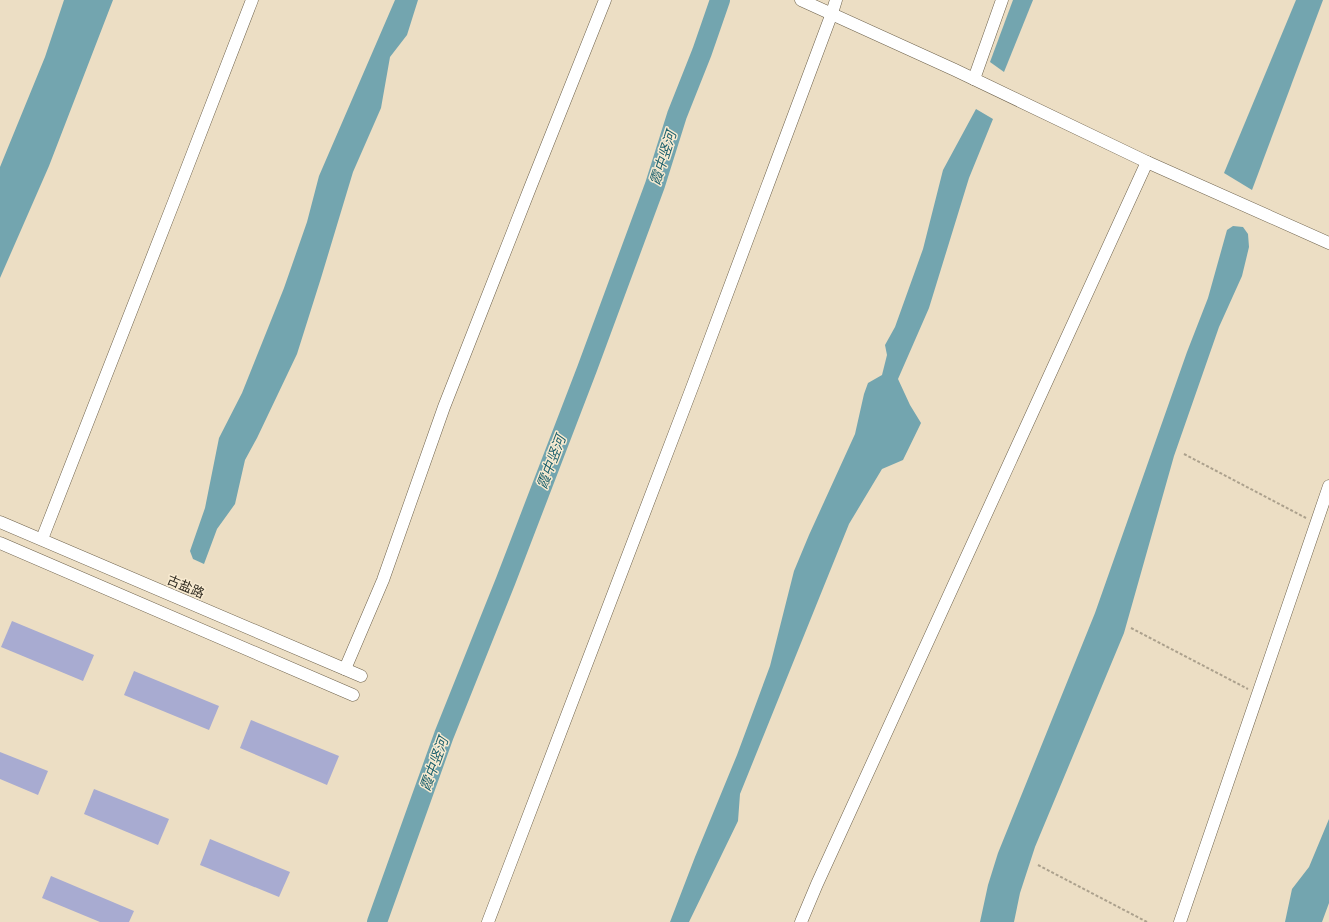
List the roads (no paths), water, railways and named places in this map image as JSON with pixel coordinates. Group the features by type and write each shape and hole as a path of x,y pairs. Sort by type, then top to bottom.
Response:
{"street":[{"path":"42,539 124,332 252,0"},
{"path":"345,669 382,580 444,407 605,0"},
{"path":"801,0 974,79 1147,162 1329,243"},
{"path":"488,922 690,392 836,0"},
{"path":"974,79 1002,0"},
{"path":"801,922 1147,162"},
{"path":"1180,922 1329,486"},
{"name":"古盐路","path":"0,522 361,676"},
{"path":"0,543 353,695"}],"water":[{"path":"64,0 113,0 49,166 0,278 0,167 45,57"},
{"path":"395,0 418,0 407,35 390,57 381,108 353,172 297,354 245,460 235,504 217,529 204,564 193,559 190,551 205,508 219,438 242,393 284,288 307,222 319,176"},
{"path":"1013,0 1033,0 1004,72 990,62"},
{"path":"1296,0 1323,0 1252,190 1224,173"},
{"path":"976,109 993,119 969,178 929,308 898,379 910,405 921,423 903,460 882,469 849,524 740,794 738,821 689,922 670,922 737,755 770,666 794,571 855,434 868,383 882,375 887,355 885,345 895,327 923,249 943,170"},
{"path":"1233,226 1243,227 1248,234 1249,247 1242,276 1219,327 1174,456 1124,633 1035,847 1020,893 1014,922 980,922 988,885 998,853 1095,613 1187,352 1208,298 1227,230"},
{"path":"1329,819 1329,903 1322,922 1285,922 1292,889 1309,867"}],"waterway":[{"name":"霞中竖河","path":"377,922 444,735 506,580 587,369 655,185 677,115 702,52 720,0"}]}
